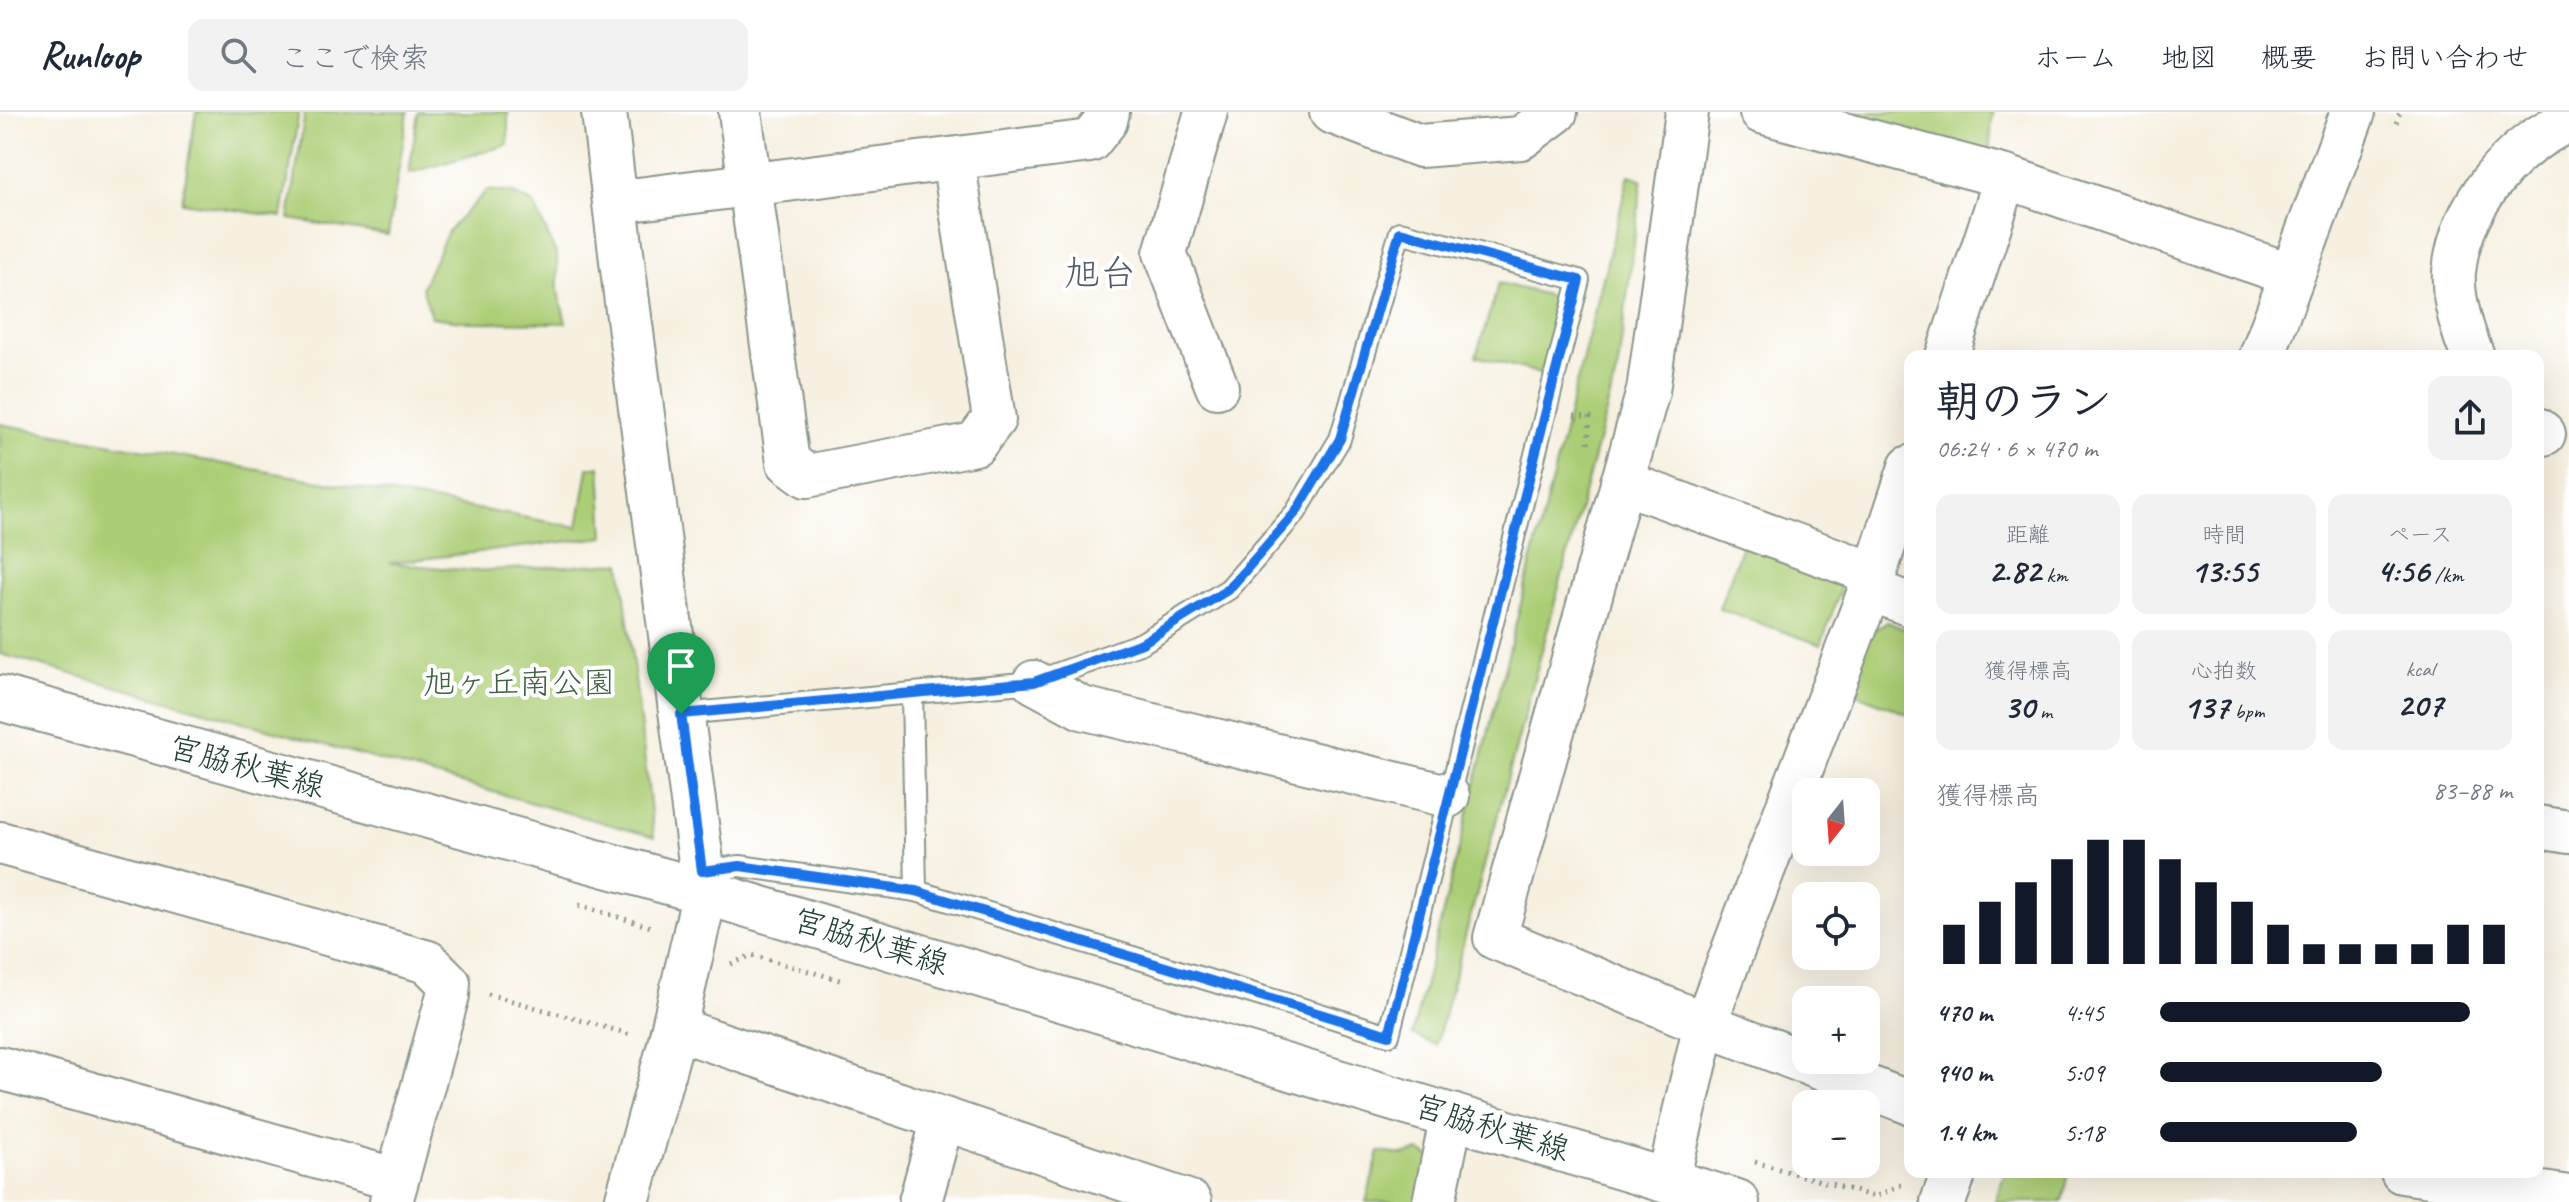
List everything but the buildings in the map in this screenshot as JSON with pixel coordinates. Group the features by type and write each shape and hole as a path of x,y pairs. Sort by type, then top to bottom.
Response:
{"street":[{"path":"604,112 703,881 658,1033 627,1202"},
{"path":"740,112 788,462 807,476 975,444 994,419 953,159"},
{"path":"615,202 1090,141 1106,121 1108,112"},
{"path":"1206,112 1165,253 1217,387"},
{"path":"1331,112 1420,146 1521,138 1556,112"},
{"path":"1687,112 1648,391 1495,938 1904,1101"},
{"path":"1761,112 2006,177 2292,275"},
{"path":"2264,350 2353,112"},
{"path":"2470,350 2463,334 2454,273 2466,222 2495,178 2520,150 2569,121"},
{"path":"1949,350 2006,177"},
{"path":"1622,482 1872,581 1904,601"},
{"path":"1668,1180 1705,1024 1872,581 1904,485"},
{"path":"1034,682 1082,708 1448,796"},
{"name":"宮脇秋葉線","path":"0,698 703,881 1737,1202"},
{"path":"2544,828 2569,832"},
{"path":"0,843 428,962 449,983 394,1191 0,1068"},
{"path":"658,1033 943,1119 1190,1202"},
{"path":"1434,1202 1452,1115"},
{"path":"920,1202 943,1119"},
{"path":"1943,1202 1952,1178"},
{"path":"2383,1202 2387,1178"},
{"path":"2442,1178 2569,1197"}],"lane":[{"path":"681,714 1034,682 1142,643 1229,589 1296,512 1340,439 1400,232 1579,280 1389,1035 916,891 740,866 703,881"},
{"path":"912,693 916,891"}],"path":[{"path":"1545,414 1590,417 1586,457"},
{"path":"449,983 658,1033"}],"green space":[{"path":"196,112 299,112 282,217 182,202"},
{"path":"305,112 408,112 388,235 289,219"},
{"path":"418,112 508,112 508,145 409,173"},
{"path":"1844,112 1993,112 1989,154 1844,113"},
{"path":"1629,175 1642,179 1618,367 1436,1045 1412,1035"},
{"path":"487,190 512,193 534,204 557,256 558,291 566,323 470,322 431,317 422,287 448,231"},
{"path":"1499,283 1563,299 1542,374 1476,356"},
{"name":"旭ヶ丘南公園","path":"0,424 578,527 588,468 600,466 604,537 389,563 474,571 621,563 654,837 0,654"},
{"path":"1744,540 1845,576 1821,645 1719,609"},
{"path":"1887,622 1904,629 1904,713 1849,691 1870,631"},
{"path":"1419,1151 1442,1163 1434,1202 1366,1202 1379,1152 1404,1155"},
{"path":"2003,1178 2067,1178 2062,1202 1995,1202"}],"district":[{"name":"旭台","path":"1100,272"}],"route":[{"path":"1400,232 1579,280 1389,1035 916,891 740,866 702,871 681,714 1034,682 1142,643 1229,589 1296,512 1340,439 1400,232"}]}
